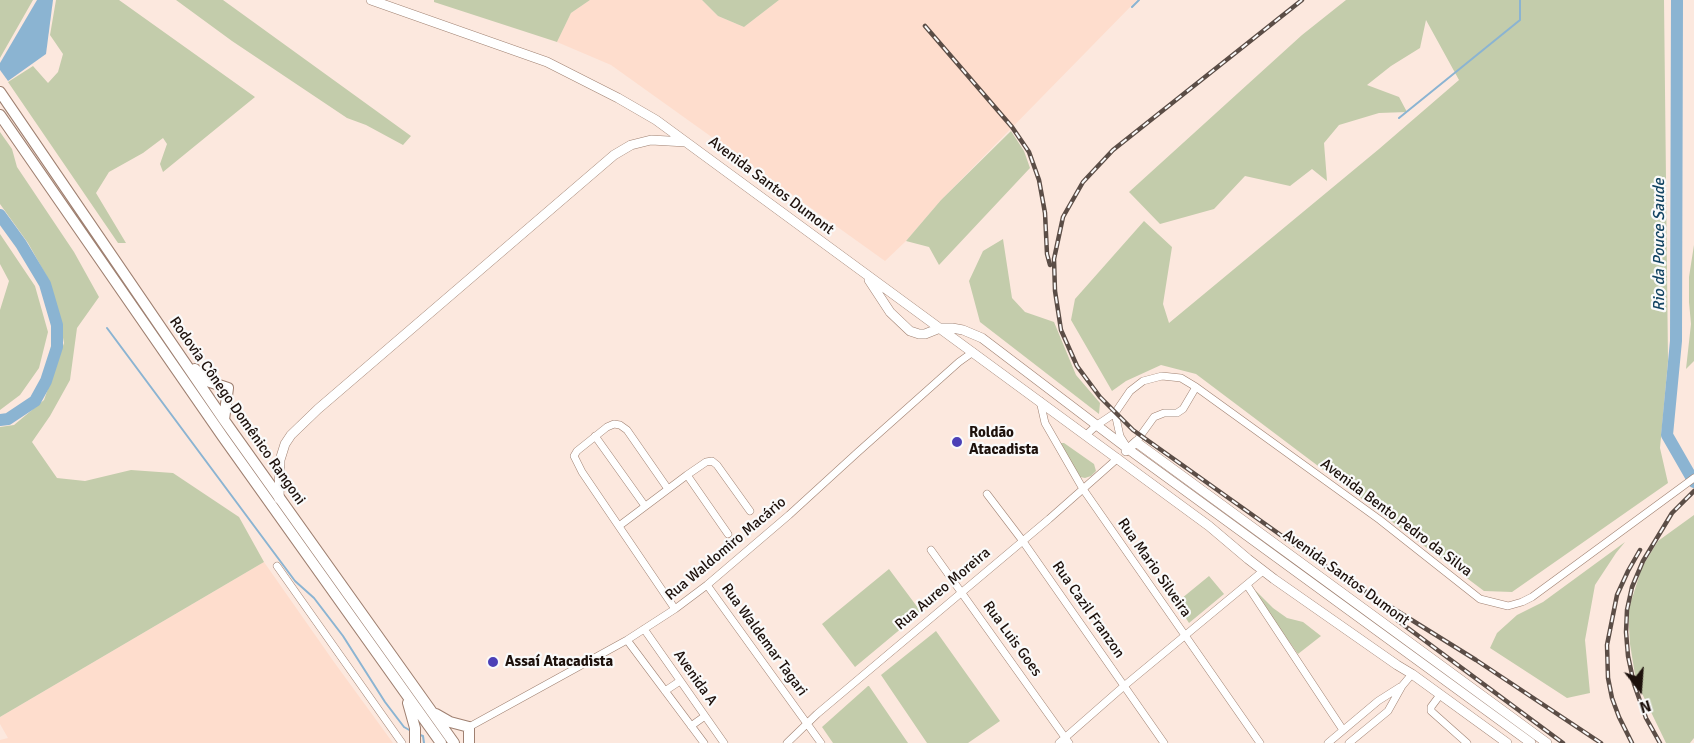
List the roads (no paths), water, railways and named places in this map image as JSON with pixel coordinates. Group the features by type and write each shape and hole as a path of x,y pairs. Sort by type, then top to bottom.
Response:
{"highway":[{"name":"Rodovia Cônego Domênico Rangoni","path":"0,92 279,499 454,743"},
{"name":"Rodovia Cônego Domênico Rangoni","path":"0,115 223,437 441,743"},
{"path":"155,320 163,325 204,379 228,388 224,420"},
{"path":"404,692 416,728 415,743"},
{"path":"431,711 450,722 469,727 469,743"}],"main road":[{"name":"Avenida Santos Dumont","path":"371,0 547,62 656,120 1209,526 1263,571 1507,743"},
{"path":"279,499 280,460 285,444 291,435 318,409 614,155 631,145 651,140 686,142"},
{"path":"866,276 890,312 910,331 925,334 940,328"},
{"name":"Avenida Santos Dumont","path":"940,328 963,330 982,339 1128,449 1531,743"},
{"name":"Avenida Santos Dumont","path":"1136,442 1546,743"},
{"path":"1118,459 1136,442"}],"street":[{"name":"Rua Waldomiro Macário","path":"469,727 627,640 675,609 789,515 973,352"},
{"name":"Avenida Bento Pedro da Silva","path":"1086,435 1097,424 1115,413 1130,391 1143,381 1162,376 1181,378 1380,520 1480,599 1508,606 1532,597 1694,478"},
{"path":"1136,442 1154,417 1164,413 1177,413 1183,409 1196,387"},
{"name":"Rua Mario Silveira","path":"1040,401 1045,423 1083,489 1260,743"},
{"path":"1115,413 1120,436 1128,449"},
{"path":"668,489 627,430 620,425 614,424 608,427 577,451 574,456 582,472 675,609"},
{"path":"595,436 645,506"},
{"name":"Rua Aureo Moreira","path":"787,743 961,591 1118,459"},
{"path":"619,526 687,475 706,462 712,461 750,511"},
{"path":"687,475 728,534"},
{"name":"Rua Cazil Franzon","path":"987,494 1022,540 1164,743"},
{"name":"Rua Luis Goes","path":"931,550 1065,741"},
{"path":"277,566 402,743"},
{"path":"1065,741 1124,686 1263,571"},
{"name":"Rua Waldemar Tagari","path":"706,585 821,743"},
{"path":"1247,585 1343,730"},
{"name":"Avenida A","path":"644,629 724,743"},
{"name":"Avenida A","path":"627,640 704,743"},
{"path":"1353,742 1388,711 1402,686 1412,674"},
{"path":"665,691 680,681"},
{"path":"1328,743 1378,701 1402,686"},
{"path":"1440,695 1431,707 1431,711 1467,743"},
{"path":"691,726 705,716"}],"water":[{"path":"37,0 53,0 46,54 8,81 0,70 0,63"}],"waterway":[{"path":"1132,7 1139,0"},
{"path":"1399,118 1520,20 1520,0"},
{"name":"Rio da Pouce Saude","path":"1677,0 1676,341 1667,435 1694,482"},
{"path":"0,215 45,284 57,325 57,347 46,381 35,401 8,419 0,420"},
{"path":"107,328 295,581 314,598 343,636 385,702 404,727 411,731"},
{"path":"420,735 423,736 424,743"}],"railway":[{"path":"1302,0 1113,150 1083,182 1063,217 1054,259 1055,291 1061,330 1077,366 1100,397 1133,430 1320,563 1476,660 1601,743"},
{"path":"925,26 1012,127 1029,152 1039,180 1050,265"},
{"path":"1660,743 1646,718 1634,684 1628,656 1627,610 1632,587 1643,561 1672,513 1694,491"},
{"path":"1632,743 1612,698 1608,678 1607,645 1617,595 1640,550"},
{"path":"1397,620 1563,743"}],"place":[{"name":"Roldão Atacadista","path":"957,442"},
{"name":"Assaí Atacadista","path":"493,662"}]}
